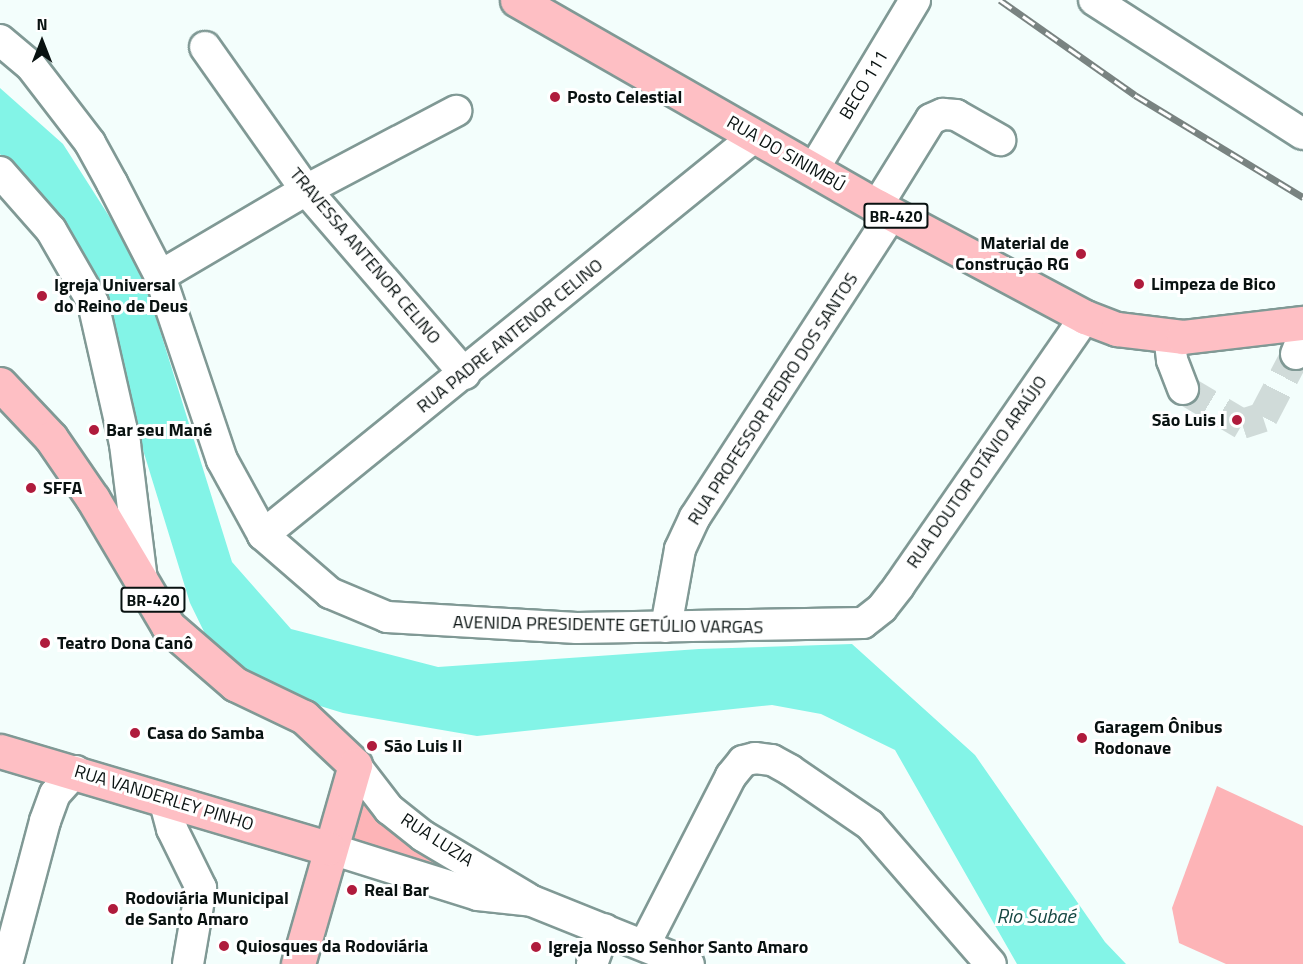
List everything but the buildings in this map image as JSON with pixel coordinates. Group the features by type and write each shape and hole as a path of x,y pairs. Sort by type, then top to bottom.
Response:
{"main road":[{"name":"RUA DO SINIMBÚ","path":"517,0 884,210 1085,317 1117,329 1169,335 1301,338"},
{"name":"BR-420","path":"0,384 51,438 168,626 213,668 235,684 303,717 355,765"},
{"name":"RUA VANDERLEY PINHO","path":"0,751 76,771 328,848"},
{"path":"298,964 328,848 355,765"}],"street":[{"name":"BECO 111","path":"813,170 915,0"},
{"path":"1094,0 1303,134"},
{"name":"AVENIDA PRESIDENTE GETÚLIO VARGAS","path":"0,40 31,66 90,143 160,276 222,460 263,535 330,593 387,616 427,622 577,628 863,623"},
{"name":"TRAVESSA ANTENOR CELINO","path":"206,47 306,190 465,374"},
{"path":"160,276 306,190 456,111"},
{"name":"RUA PROFESSOR PEDRO DOS SANTOS","path":"666,627 680,549 695,517 884,210 931,119 943,114 956,115 1000,140"},
{"name":"RUA PADRE ANTENOR CELINO","path":"263,535 465,374 755,136"},
{"path":"0,172 51,230 93,303 125,444 142,581"},
{"name":"RUA DOUTOR OTÁVIO ARAÚJO","path":"863,623 882,608 899,586 1085,317"},
{"path":"1169,335 1172,360 1183,389"},
{"path":"645,944 731,776 743,761 755,758 772,760 790,770 870,825 991,964"},
{"name":"RUA LUZIA","path":"355,765 389,809 423,836 532,901 645,944 689,964"},
{"path":"7,964 45,821 56,794 76,771"},
{"path":"164,799 172,828 201,888 188,964"},
{"name":"RUA LUZIA","path":"328,848 478,895 532,901"},
{"path":"592,964 605,929"}],"shaded area":[{"path":"1217,786 1303,826 1303,964 1226,964 1179,943 1172,908"},
{"path":"358,794 490,894 348,836"}],"water":[{"name":"Rio Subaé","path":"0,88 63,144 139,263 232,562 291,629 438,667 699,649 852,644 975,755 1105,942 1126,964 1017,964 895,750 821,714 772,705 477,736 343,713 278,693 212,648 190,603 85,261 0,154"}],"tunnel":[{"path":"1183,389 1242,424 1263,417 1296,354"}],"railway":[{"path":"1000,0 1135,95 1303,197"}],"place":[{"name":"Posto Celestial","path":"555,97"},
{"name":"Material de Construção RG","path":"1081,254"},
{"name":"Limpeza de Bico","path":"1139,284"},
{"name":"Igreja Universal do Reino de Deus","path":"42,296"},
{"name":"São Luis I","path":"1237,420"},
{"name":"Bar seu Mané","path":"94,430"},
{"name":"SFFA","path":"31,488"},
{"name":"Teatro Dona Canô","path":"45,643"},
{"name":"Casa do Samba","path":"135,733"},
{"name":"Garagem Ônibus Rodonave","path":"1082,738"},
{"name":"São Luis II","path":"372,746"},
{"name":"Real Bar","path":"352,890"},
{"name":"Rodoviária Municipal de Santo Amaro","path":"113,909"},
{"name":"Quiosques da Rodoviária","path":"224,946"},
{"name":"Igreja Nosso Senhor Santo Amaro","path":"536,947"}]}
